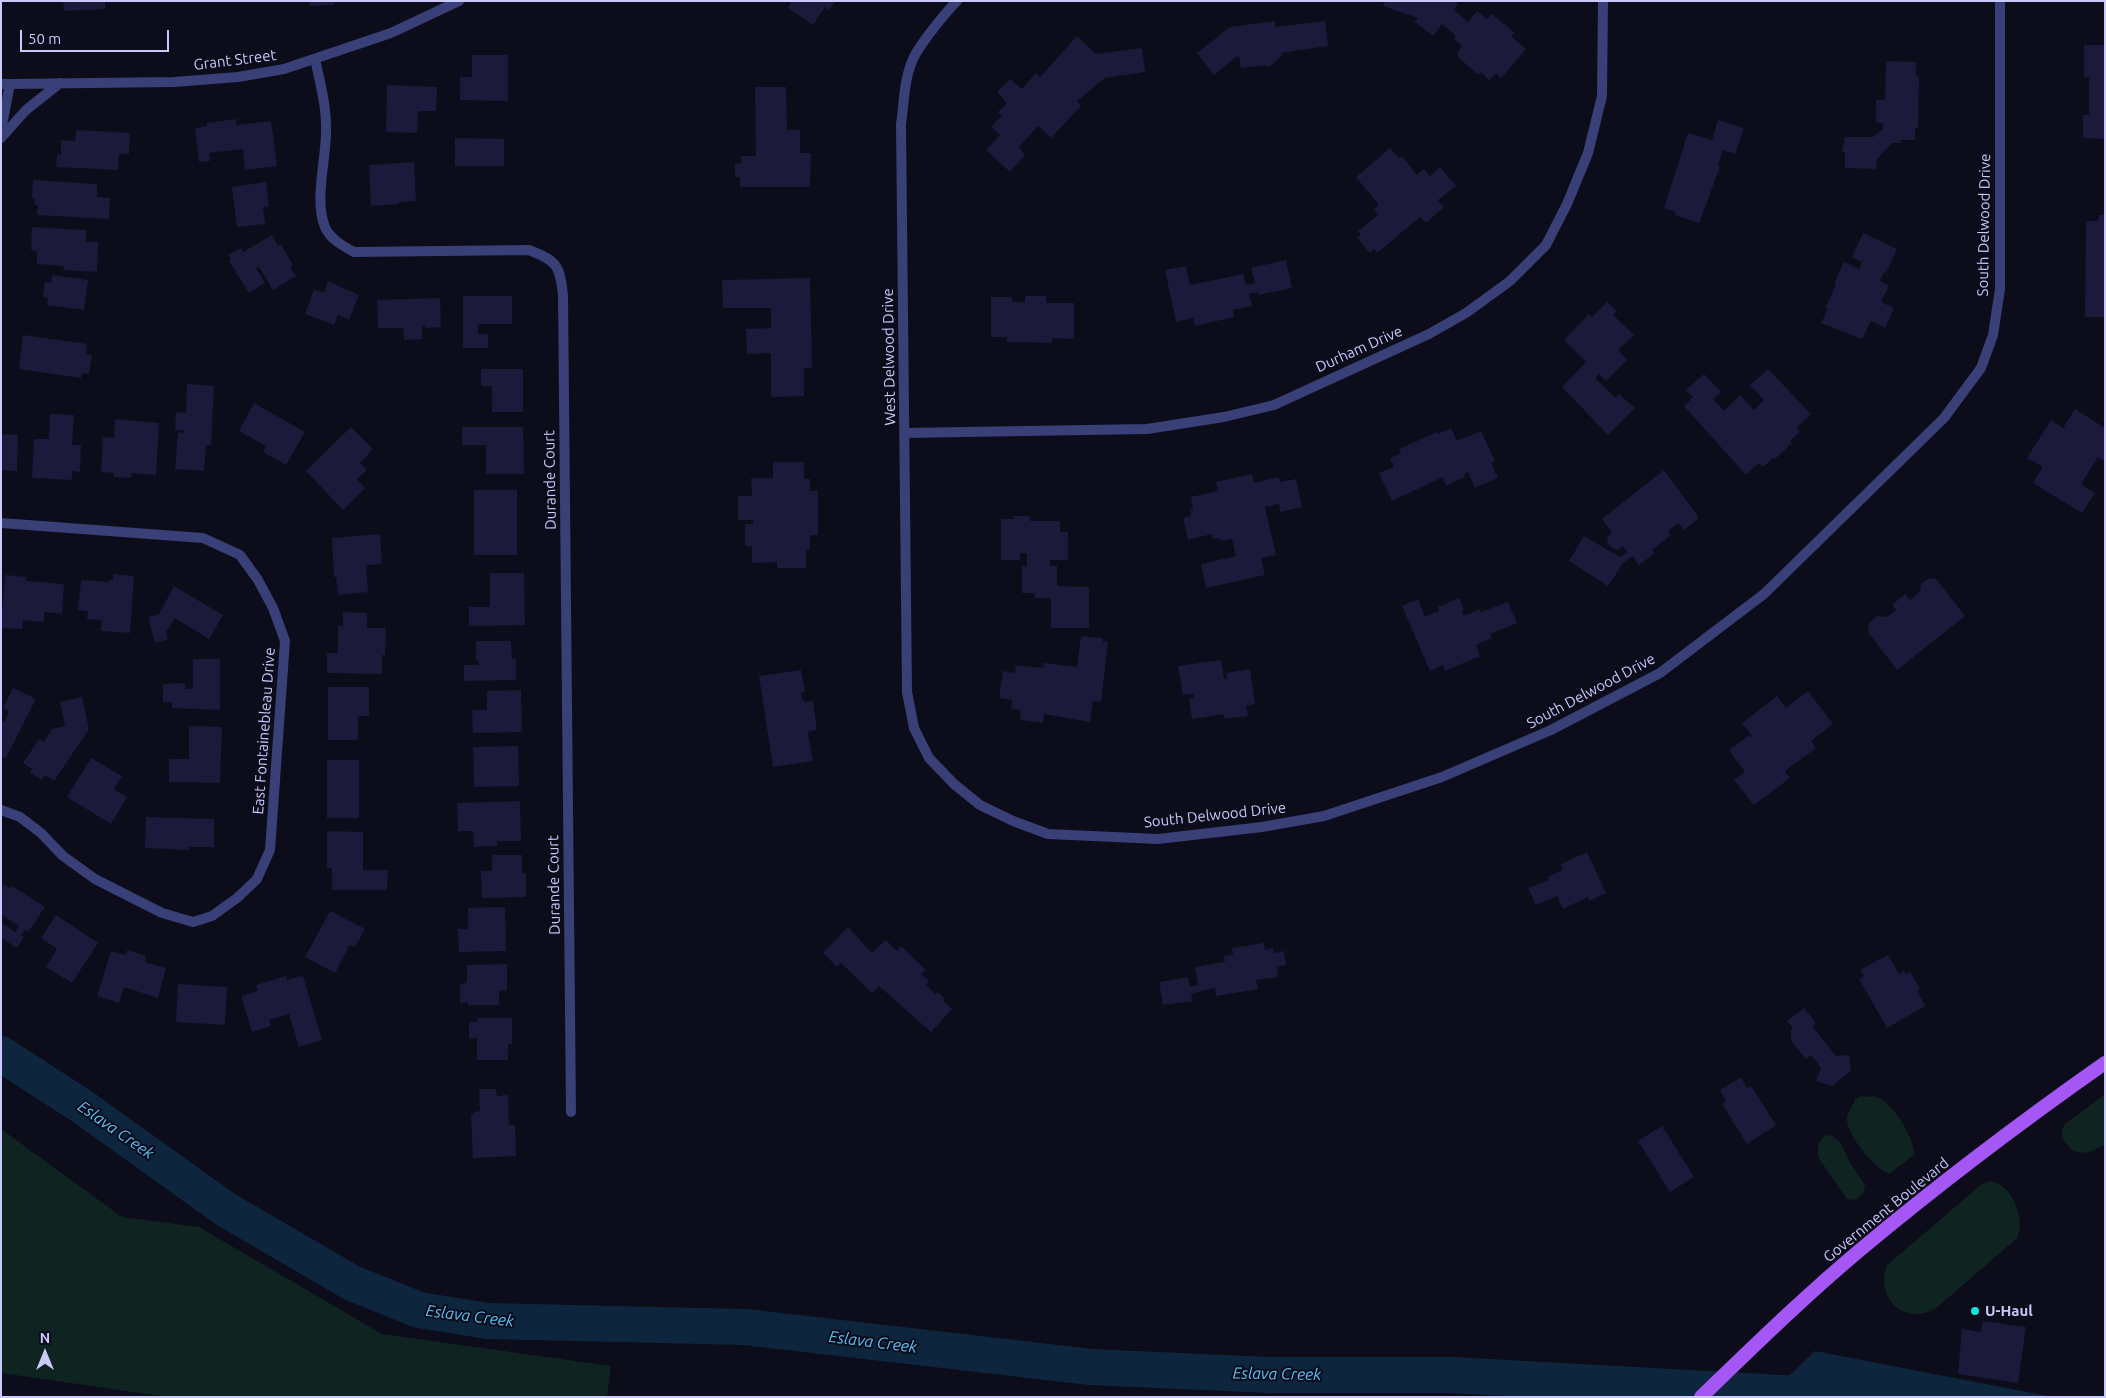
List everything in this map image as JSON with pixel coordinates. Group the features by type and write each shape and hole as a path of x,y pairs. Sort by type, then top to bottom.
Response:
{"main road":[{"name":"Government Boulevard","path":"1701,1397 1860,1250 1940,1185 2105,1063"}],"street":[{"name":"Grant Street","path":"6,84 174,82 238,77 284,69 391,33 459,1"},
{"name":"West Delwood Drive","path":"914,728 907,692 901,124 905,91 913,58 948,10 957,1"},
{"name":"Durham Drive","path":"904,433 1147,429 1224,418 1274,405 1429,334 1466,313 1510,281 1546,245 1568,204 1588,153 1602,96 1603,1"},
{"name":"South Delwood Drive","path":"914,728 929,758 954,784 980,805 1012,821 1048,834 1158,839 1262,827 1324,816 1442,778 1551,730 1660,673 1764,594 1944,418 1981,368 1993,335 2000,289 2000,1"},
{"name":"Durande Court","path":"315,59 326,110 320,211 326,229 338,243 354,252 529,250 550,259 561,274 564,316 571,1112"},
{"path":"1,130 6,84"},
{"path":"1,138 26,110 60,84"},
{"name":"East Fontainebleau Drive","path":"1,522 203,538 240,555 258,580 273,608 285,641 270,850 258,879 237,898 212,916 193,922 162,913 95,879 63,856 41,833 20,817 1,810"}],"green space":[{"path":"2105,1094 2105,1145 2086,1153 2073,1151 2062,1135 2065,1124"},
{"path":"1861,1096 1875,1096 1883,1100 1902,1122 1914,1148 1914,1155 1889,1174 1883,1171 1863,1151 1849,1127 1848,1114 1855,1099"},
{"path":"1,1129 122,1217 199,1227 382,1334 611,1366 607,1397 168,1397 1,1373"},
{"path":"1825,1135 1839,1141 1865,1185 1863,1193 1856,1200 1847,1199 1818,1157 1818,1144"},
{"path":"1989,1181 1997,1183 2004,1188 2015,1203 2020,1221 2017,1238 1935,1309 1913,1314 1895,1306 1885,1288 1884,1277 1887,1265 1982,1184"}],"water":[{"path":"1815,1351 2048,1396 2056,1397 1767,1397"}],"building":[{"path":"63,1 105,1 105,9 64,11"},
{"path":"310,1 334,1 334,5 310,6"},
{"path":"792,1 835,1 829,10 825,7 813,25 788,8"},
{"path":"1385,1 1454,1 1458,4 1454,10 1468,22 1477,11 1487,19 1492,14 1515,33 1511,36 1526,49 1501,78 1496,74 1489,80 1482,73 1477,74 1458,57 1457,53 1462,46 1454,39 1456,36 1442,24 1433,36 1415,22 1418,18 1383,6"},
{"path":"1275,21 1275,27 1325,21 1328,46 1280,53 1283,55 1269,67 1265,65 1241,68 1239,57 1236,57 1214,75 1197,53 1230,27"},
{"path":"1077,36 1096,54 1142,48 1145,72 1105,78 1077,101 1081,106 1051,138 1038,126 1019,147 1025,155 1010,172 986,150 1000,135 991,127 1002,115 998,112 1007,103 997,92 1010,79 1022,89 1036,73 1040,77"},
{"path":"2084,45 2105,45 2105,139 2083,138 2083,115 2089,115 2089,77 2084,77"},
{"path":"472,55 508,55 508,101 460,100 460,77 472,77"},
{"path":"1886,61 1916,62 1916,75 1919,76 1918,128 1915,128 1915,140 1901,140 1901,143 1892,143 1877,159 1876,169 1845,168 1845,152 1842,152 1845,137 1873,137 1883,129 1883,123 1876,122 1876,100 1885,100"},
{"path":"387,85 437,87 436,111 418,111 417,133 386,132"},
{"path":"755,87 786,87 787,130 800,130 800,153 811,153 810,187 740,187 740,177 735,177 735,164 741,163 741,156 756,156"},
{"path":"236,119 236,125 271,121 277,166 245,170 243,149 209,153 210,161 199,162 195,128 207,126 207,123"},
{"path":"1718,120 1744,128 1735,154 1723,150 1718,164 1720,167 1699,223 1675,215 1676,212 1664,208 1688,133 1712,140"},
{"path":"76,130 130,133 129,154 119,154 118,170 56,167 57,154 61,155 61,140 75,141"},
{"path":"455,138 504,139 504,166 455,166"},
{"path":"1390,148 1399,158 1402,156 1417,175 1424,169 1430,176 1440,167 1456,186 1438,200 1444,207 1426,223 1420,217 1377,253 1374,249 1370,253 1357,238 1361,235 1358,231 1378,215 1374,209 1379,205 1356,177"},
{"path":"414,162 416,201 371,206 369,165"},
{"path":"33,180 97,184 97,197 110,198 109,219 37,215 38,205 35,205 35,199 32,198"},
{"path":"266,182 269,206 263,207 265,224 237,227 232,187"},
{"path":"2099,215 2105,215 2105,317 2085,317 2086,221 2098,221"},
{"path":"32,227 86,230 86,242 98,242 97,272 63,270 64,266 37,264 37,251 31,250"},
{"path":"1863,233 1897,249 1886,273 1884,272 1880,281 1889,286 1881,302 1894,308 1885,328 1871,321 1862,339 1821,323 1828,309 1825,308 1844,262 1859,269 1862,262 1852,257"},
{"path":"272,235 278,246 281,244 293,265 290,267 296,276 273,290 259,267 256,268 265,283 249,293 229,261 231,260 228,255 241,248 243,252"},
{"path":"1286,260 1292,288 1258,295 1258,292 1249,294 1252,306 1233,310 1234,317 1195,326 1193,318 1176,322 1165,270 1186,266 1190,285 1243,274 1246,285 1255,283 1251,268"},
{"path":"52,275 88,280 84,310 47,305 48,298 43,297 45,282 51,283"},
{"path":"810,278 812,368 804,368 804,396 771,397 771,353 747,354 746,329 771,328 771,308 723,308 722,280"},
{"path":"328,281 359,295 349,320 338,315 334,325 305,314 314,289 324,293"},
{"path":"463,296 512,296 512,324 478,324 478,334 488,334 488,348 463,348"},
{"path":"1025,296 1046,296 1046,303 1074,303 1074,339 1052,338 1052,343 1007,342 1007,337 991,337 991,297 1012,297 1012,302 1025,302"},
{"path":"440,298 441,327 425,328 425,325 422,325 422,339 404,340 403,328 378,328 377,300"},
{"path":"1607,302 1617,311 1613,315 1634,335 1618,350 1627,360 1606,381 1599,374 1595,378 1616,398 1619,394 1635,408 1608,435 1562,387 1586,362 1564,340 1589,314 1592,317"},
{"path":"23,335 87,344 86,355 92,355 89,374 82,373 81,378 19,369"},
{"path":"481,369 523,369 523,412 492,412 492,386 481,386"},
{"path":"1768,369 1811,414 1796,428 1800,432 1790,441 1792,443 1775,459 1774,457 1763,467 1759,463 1746,475 1684,406 1693,397 1686,390 1704,374 1721,392 1713,399 1724,411 1740,395 1754,410 1764,400 1750,385"},
{"path":"187,384 214,386 211,445 206,445 204,471 175,469 178,432 185,433 185,431 175,430 176,412 186,413"},
{"path":"254,403 305,432 286,465 263,452 266,446 239,431"},
{"path":"2075,409 2105,428 2105,461 2098,457 2081,484 2095,493 2082,513 2033,483 2043,467 2027,458 2051,420 2063,428"},
{"path":"50,414 74,415 72,445 81,445 80,472 72,471 72,480 32,478 34,439 49,439"},
{"path":"115,419 159,423 156,475 131,473 131,478 114,477 114,473 101,472 103,437 114,438"},
{"path":"351,427 373,449 360,463 367,470 357,479 365,488 343,510 306,471"},
{"path":"462,427 523,427 524,474 486,474 486,445 462,445"},
{"path":"1451,428 1457,441 1481,431 1495,461 1491,463 1498,478 1475,488 1468,472 1464,474 1465,477 1446,486 1443,477 1392,501 1379,473 1394,467 1390,458 1401,453 1399,449 1437,432 1438,434"},
{"path":"1,434 18,435 17,471 1,470"},
{"path":"773,462 804,462 804,479 810,479 810,491 818,491 818,535 810,535 810,549 806,549 806,568 777,568 777,562 752,563 752,546 745,546 745,524 753,524 753,520 738,520 738,496 752,496 751,478 773,478"},
{"path":"1664,470 1699,518 1684,530 1678,523 1668,531 1671,535 1652,550 1655,553 1639,565 1633,556 1624,562 1608,586 1569,561 1584,536 1620,557 1627,552 1623,546 1618,550 1612,548 1607,542 1608,536 1612,533 1602,519"},
{"path":"1252,474 1254,483 1279,477 1280,482 1296,479 1302,507 1280,512 1279,504 1265,507 1276,555 1261,558 1265,575 1206,588 1201,564 1236,556 1232,539 1221,541 1220,538 1213,539 1212,534 1188,540 1183,518 1191,516 1190,509 1193,509 1191,497 1218,491 1216,482"},
{"path":"474,490 517,490 517,555 474,555"},
{"path":"1014,516 1030,516 1030,521 1060,521 1060,532 1068,532 1068,560 1050,560 1050,566 1057,566 1057,586 1089,587 1089,628 1051,628 1051,598 1035,598 1035,593 1022,593 1022,566 1027,566 1027,553 1020,553 1020,560 1001,560 1001,519 1014,519"},
{"path":"380,534 382,564 366,565 368,592 338,595 336,577 334,577 332,538"},
{"path":"490,573 524,573 525,625 469,626 469,607 490,607"},
{"path":"113,574 134,576 130,633 101,631 102,620 87,619 88,611 78,610 81,580 109,582 109,580 113,580"},
{"path":"5,575 27,577 26,581 64,584 62,614 44,612 44,622 23,620 22,629 1,628"},
{"path":"1929,578 1936,579 1965,616 1897,670 1868,632 1869,623 1877,616 1887,617 1896,610 1892,605 1905,594 1910,600 1920,592 1921,584"},
{"path":"174,586 223,615 209,639 175,618 166,632 168,639 155,643 148,617 159,614"},
{"path":"1459,598 1464,609 1462,610 1464,616 1480,609 1481,612 1508,602 1517,623 1490,634 1492,638 1476,645 1480,656 1445,671 1443,665 1430,671 1402,606 1418,599 1425,617 1439,611 1438,607"},
{"path":"343,612 367,613 367,628 386,628 385,655 382,655 382,674 327,673 327,653 338,653 338,626 343,626"},
{"path":"1081,636 1103,638 1103,642 1108,642 1101,702 1093,701 1090,722 1044,714 1043,723 1020,720 1021,710 1011,709 1012,700 999,698 1003,671 1015,673 1016,665 1043,668 1044,663 1077,667"},
{"path":"476,641 511,641 512,659 516,659 516,680 464,681 464,665 479,665 478,660 476,660"},
{"path":"193,659 220,659 220,710 172,708 172,702 163,702 163,684 185,683 185,689 193,689"},
{"path":"1221,660 1224,679 1228,679 1226,673 1250,669 1255,704 1246,706 1248,716 1224,719 1224,714 1192,719 1189,699 1194,698 1193,694 1183,695 1178,666"},
{"path":"801,670 805,692 801,693 802,700 805,702 813,701 817,730 809,731 808,734 813,761 773,767 759,676"},
{"path":"328,687 369,687 369,716 358,716 358,740 328,740"},
{"path":"13,688 36,699 6,758 1,756 1,721 4,722 9,711 3,708"},
{"path":"521,690 522,732 473,733 472,710 487,710 487,691"},
{"path":"1808,691 1833,724 1811,741 1816,748 1785,771 1790,778 1754,805 1734,780 1745,772 1729,750 1748,736 1752,736 1742,723 1777,696 1786,708"},
{"path":"82,697 89,729 54,781 45,775 42,780 30,773 32,769 23,763 39,739 44,742 52,729 65,726 60,702"},
{"path":"189,726 222,727 220,783 169,782 169,759 189,759"},
{"path":"518,746 519,786 474,787 473,747"},
{"path":"91,758 122,776 114,789 127,797 111,824 67,797"},
{"path":"327,760 359,760 359,818 327,818"},
{"path":"520,801 521,841 497,841 497,846 474,847 473,831 458,831 457,803"},
{"path":"146,817 214,819 214,847 189,847 189,850 145,848"},
{"path":"327,831 363,832 363,870 388,870 387,890 332,890 332,868 327,868"},
{"path":"1587,852 1606,893 1589,901 1588,897 1563,909 1557,896 1536,905 1528,888 1549,880 1548,877 1563,870 1561,864"},
{"path":"492,855 522,855 522,873 526,873 526,897 482,898 481,871 492,871"},
{"path":"3,884 10,888 12,886 45,907 28,932 25,930 21,935 24,937 17,948 1,938 1,927 3,924 15,932 19,926 1,914"},
{"path":"505,907 506,951 459,952 458,929 468,929 468,908"},
{"path":"330,911 365,929 355,947 349,946 335,973 305,957"},
{"path":"56,915 98,943 72,983 46,967 57,949 41,938"},
{"path":"848,927 872,953 886,940 897,951 901,946 926,970 921,974 929,981 926,985 935,994 938,992 945,999 943,1001 952,1009 931,1032 879,986 872,993 841,963 837,967 823,953"},
{"path":"1264,943 1265,950 1273,948 1273,953 1284,951 1286,965 1277,967 1278,977 1256,980 1258,989 1216,996 1215,988 1191,994 1193,1001 1163,1005 1159,982 1188,977 1190,987 1198,985 1195,967 1225,962 1224,956 1233,955 1232,948"},
{"path":"127,950 146,956 145,962 166,968 158,998 124,987 119,1003 97,996 111,951 126,955"},
{"path":"1888,955 1899,974 1904,971 1906,974 1910,972 1920,989 1917,991 1925,1006 1887,1028 1859,979 1864,976 1860,970"},
{"path":"507,964 507,990 499,991 499,1005 468,1005 468,1002 460,1003 460,984 467,983 467,965"},
{"path":"286,976 287,980 303,976 322,1040 299,1047 289,1014 269,1020 271,1026 252,1032 241,996 258,991 256,985"},
{"path":"178,984 227,987 225,1025 176,1022"},
{"path":"1804,1008 1816,1023 1812,1026 1836,1056 1849,1055 1851,1071 1832,1086 1816,1081 1821,1068 1811,1055 1806,1059 1791,1041 1791,1030 1793,1028 1787,1021"},
{"path":"477,1018 512,1018 512,1044 508,1044 508,1060 477,1060 477,1038 469,1038 469,1022 477,1022"},
{"path":"1741,1077 1747,1088 1751,1086 1776,1125 1747,1144 1722,1104 1726,1101 1720,1090"},
{"path":"479,1089 496,1089 497,1096 508,1095 509,1125 515,1125 516,1156 473,1158 471,1115 474,1115 474,1112 480,1111"},
{"path":"1662,1126 1694,1177 1670,1192 1638,1141"},
{"name":"U-Haul","path":"1983,1321 2026,1327 2018,1383 1958,1374 1962,1329 1981,1332"}],"waterway":[{"name":"Eslava Creek","path":"1,1054 83,1107 225,1209 352,1283 419,1310 488,1321 745,1327 1091,1367 1269,1375 1451,1375 1800,1394 1818,1397"}],"place":[{"name":"U-Haul","path":"1975,1311"}]}
